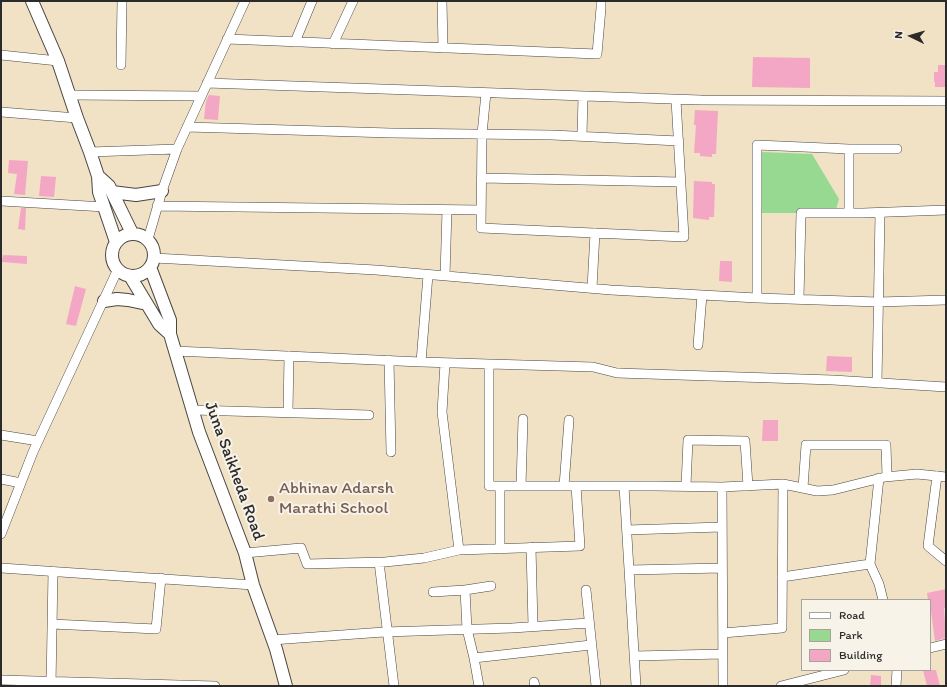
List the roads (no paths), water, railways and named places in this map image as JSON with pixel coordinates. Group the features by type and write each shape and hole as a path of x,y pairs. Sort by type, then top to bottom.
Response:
{"main road":[{"path":"32,1 58,61 90,152 98,176 99,192 116,242"},
{"path":"98,176 109,186 132,233"},
{"path":"112,192 136,195 162,192"},
{"path":"132,233 144,236 148,239 154,252 152,263 142,274 130,276 123,274 118,269 112,256 116,242 126,234 132,233"},
{"name":"Juna Saikheda Road","path":"152,263 170,320 170,334 199,432 246,553 253,585 286,686"},
{"path":"130,276 159,324 170,334"},
{"path":"104,301 117,299 147,304"}],"street":[{"path":"121,65 122,1"},
{"path":"148,239 157,206 177,150 245,1"},
{"path":"295,42 312,1"},
{"path":"333,44 352,1"},
{"path":"442,1 442,48"},
{"path":"227,39 596,54 601,1"},
{"path":"1,55 58,61"},
{"path":"207,83 676,100 946,100"},
{"path":"486,93 482,134 481,228 684,237 676,100"},
{"path":"69,95 201,96"},
{"path":"582,136 583,96"},
{"path":"1,112 77,118"},
{"path":"187,127 391,133 582,136 679,141"},
{"path":"757,298 758,145 849,149 897,149"},
{"path":"849,149 849,213"},
{"path":"90,152 177,150"},
{"path":"481,178 681,182"},
{"path":"1,202 105,207"},
{"path":"157,206 481,210"},
{"path":"445,276 447,210"},
{"path":"799,299 801,213 946,210"},
{"path":"877,383 880,212"},
{"path":"592,288 595,233"},
{"path":"152,263 376,270 592,288 757,298 878,302 946,300"},
{"path":"1,534 38,441 118,269"},
{"path":"421,362 428,275"},
{"path":"698,345 702,295"},
{"path":"175,351 445,363 593,367 617,373 833,380 946,387"},
{"path":"288,412 289,356"},
{"path":"389,360 391,452"},
{"path":"445,363 442,412 459,550"},
{"path":"489,364 489,486 722,487 783,484 817,491 833,490 883,477 917,474 942,476 928,546 946,561"},
{"path":"193,410 369,415"},
{"path":"521,486 523,419"},
{"path":"564,486 569,420"},
{"path":"1,435 38,441"},
{"path":"686,486 688,440 745,441 748,486"},
{"path":"803,488 806,444 886,445 883,477 870,564 879,584 883,599"},
{"path":"1,479 21,483"},
{"path":"723,633 782,628 783,484"},
{"path":"500,486 500,549"},
{"path":"246,553 301,548 307,564 379,562 424,558 459,550 580,546 576,486"},
{"path":"624,486 636,686"},
{"path":"722,487 723,686"},
{"path":"627,530 722,528"},
{"path":"531,548 533,626"},
{"path":"379,562 394,686"},
{"path":"782,577 870,564"},
{"path":"1,568 253,585"},
{"path":"629,570 722,568"},
{"path":"51,684 53,571"},
{"path":"52,624 156,629 161,578"},
{"path":"433,592 464,590 491,586"},
{"path":"464,590 467,629 479,686"},
{"path":"586,590 596,686"},
{"path":"272,640 387,632 512,628 589,623"},
{"path":"931,648 946,644"},
{"path":"474,658 591,645"},
{"path":"634,656 723,654"},
{"path":"781,686 815,682 842,671"},
{"path":"896,686 897,671"},
{"path":"1,680 51,684 215,686"}],"place":[{"name":"Abhinav Adarsh Marathi School","path":"271,499"}]}
